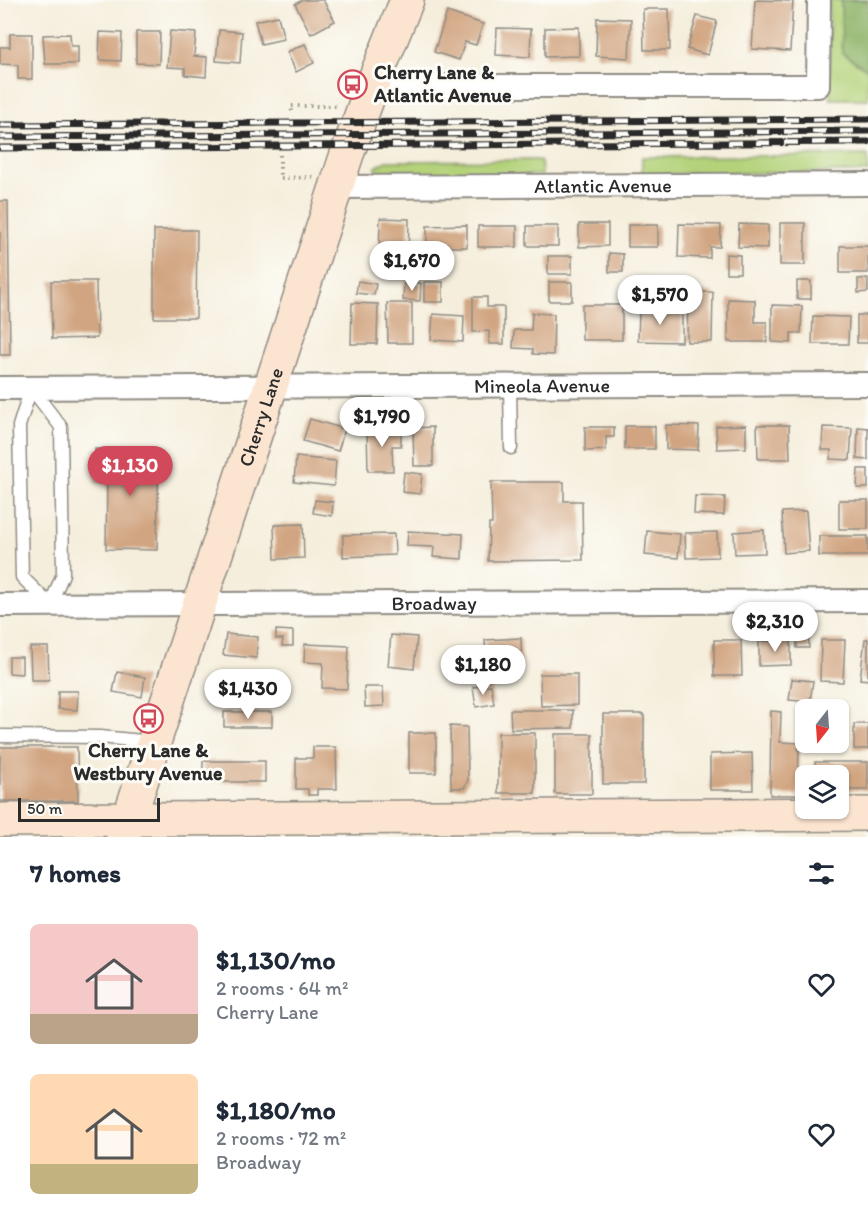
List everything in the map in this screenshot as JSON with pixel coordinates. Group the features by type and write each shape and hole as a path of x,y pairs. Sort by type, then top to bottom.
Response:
{"street":[{"name":"Cherry Lane","path":"126,828 271,386 323,183 351,142 407,0"},
{"path":"372,86 818,87 819,0"},
{"name":"Atlantic Avenue","path":"323,183 868,184"},
{"name":"Mineola Avenue","path":"0,388 868,384"},
{"name":"Broadway","path":"0,605 868,600"},
{"path":"0,820 126,828 868,814"}],"lane":[{"path":"510,385 511,448"},
{"path":"31,388 61,426 63,574 50,605 22,577 19,426 31,388"},
{"path":"0,736 99,737 154,743"}],"path":[{"path":"292,111 291,106 337,106"},
{"path":"280,155 280,178 323,183"}],"green space":[{"path":"829,0 868,0 868,99 830,99"},
{"path":"841,0 868,0 868,70 842,53"},
{"path":"868,155 868,172 642,174 642,157"},
{"path":"536,160 541,162 542,175 375,176 376,167 386,161"}],"building":[{"path":"303,0 323,0 335,21 311,34 295,4"},
{"path":"755,0 793,1 790,51 752,49"},
{"path":"643,9 669,9 670,50 644,50"},
{"path":"447,12 483,24 476,45 465,42 459,60 434,52"},
{"path":"278,16 284,39 261,44 255,21"},
{"path":"697,16 717,21 708,55 687,49"},
{"path":"597,18 631,19 629,58 596,56"},
{"path":"579,27 579,56 545,57 545,28"},
{"path":"497,28 531,29 530,57 496,55"},
{"path":"219,30 242,32 240,63 216,61"},
{"path":"170,31 196,33 194,56 207,57 206,77 185,75 185,68 167,67"},
{"path":"100,32 122,33 121,61 99,60"},
{"path":"136,32 160,32 159,64 136,63"},
{"path":"10,34 32,34 32,79 18,79 18,65 0,64 0,47 10,47"},
{"path":"70,34 71,46 78,46 78,64 45,64 43,35"},
{"path":"305,44 314,63 296,72 287,52"},
{"path":"0,201 8,201 10,355 0,355"},
{"path":"380,218 409,219 408,262 379,261"},
{"path":"780,223 805,223 805,265 780,265"},
{"path":"579,224 608,224 608,246 579,247"},
{"path":"679,224 721,225 720,247 710,247 710,258 678,257"},
{"path":"739,224 768,225 768,248 738,247"},
{"path":"467,225 467,247 427,247 427,226"},
{"path":"628,225 658,225 658,247 628,247"},
{"path":"478,226 517,226 517,247 478,247"},
{"path":"527,226 558,226 558,246 527,246"},
{"path":"154,230 197,230 196,318 154,318"},
{"path":"840,246 868,246 868,273 840,273"},
{"path":"609,253 623,254 623,272 609,272"},
{"path":"726,254 740,255 740,273 726,273"},
{"path":"548,256 572,256 572,274 548,274"},
{"path":"868,278 868,292 858,293 858,279"},
{"path":"51,281 96,281 97,338 52,339"},
{"path":"358,281 376,284 374,295 356,293"},
{"path":"797,281 811,281 811,299 797,299"},
{"path":"404,282 421,283 420,301 403,300"},
{"path":"424,282 443,282 443,302 424,302"},
{"path":"549,282 572,282 572,301 549,301"},
{"path":"688,292 713,292 712,342 687,342"},
{"path":"473,297 487,297 487,307 504,307 504,344 489,344 489,331 473,332"},
{"path":"728,299 755,300 755,322 767,322 767,342 728,342"},
{"path":"352,303 378,304 377,344 351,344"},
{"path":"387,303 412,303 412,343 388,343"},
{"path":"582,305 622,305 622,340 582,340"},
{"path":"772,305 802,306 801,333 791,333 791,343 772,342"},
{"path":"639,310 682,311 682,342 638,341"},
{"path":"532,313 554,314 553,355 533,354 533,349 513,348 514,330 531,330"},
{"path":"433,314 464,316 463,342 431,340"},
{"path":"857,315 868,315 868,343 857,343"},
{"path":"813,316 849,317 848,344 812,344"},
{"path":"310,419 345,429 338,451 303,441"},
{"path":"666,425 699,426 698,450 666,449"},
{"path":"746,425 746,448 717,449 716,426"},
{"path":"757,425 789,425 790,459 758,459"},
{"path":"625,426 655,426 655,449 625,449"},
{"path":"401,427 401,446 392,446 393,471 368,471 367,428"},
{"path":"433,427 433,466 414,466 413,428"},
{"path":"585,427 614,427 614,437 606,437 606,450 585,451"},
{"path":"823,427 852,428 850,460 830,459 831,450 822,450"},
{"path":"858,427 868,428 868,460 857,459"},
{"path":"95,449 159,450 157,550 106,549 107,483 95,483"},
{"path":"296,457 336,461 334,486 294,482"},
{"path":"858,469 868,469 868,488 857,488"},
{"path":"404,472 422,474 420,494 402,492"},
{"path":"491,482 564,482 564,501 582,501 583,560 488,561 489,524 492,524"},
{"path":"695,496 725,497 724,515 694,514"},
{"path":"315,500 333,502 332,516 313,513"},
{"path":"839,500 868,500 868,529 839,529"},
{"path":"806,511 809,551 784,553 782,512"},
{"path":"303,524 304,558 275,559 274,525"},
{"path":"764,530 765,553 735,554 734,532"},
{"path":"408,531 463,534 462,559 433,557 434,547 407,546"},
{"path":"647,531 680,534 678,558 645,555"},
{"path":"717,532 718,557 686,558 685,533"},
{"path":"394,534 395,555 343,557 343,535"},
{"path":"819,536 868,536 868,556 819,556"},
{"path":"796,621 808,621 809,648 797,648"},
{"path":"276,630 293,631 293,646 282,646 283,639 276,639"},
{"path":"226,634 258,637 256,658 223,655"},
{"path":"391,635 417,637 414,669 388,666"},
{"path":"521,638 522,667 487,669 485,640"},
{"path":"865,639 868,639 868,680 860,679"},
{"path":"714,640 741,640 742,676 714,676"},
{"path":"791,640 791,665 759,666 759,641"},
{"path":"821,640 845,640 843,682 820,681"},
{"path":"305,644 349,646 347,689 322,688 323,663 304,662"},
{"path":"30,647 48,647 49,680 31,680"},
{"path":"9,657 22,657 22,674 9,673"},
{"path":"117,672 145,677 142,697 113,692"},
{"path":"540,674 577,674 577,705 541,706"},
{"path":"792,679 813,681 810,699 789,700"},
{"path":"218,681 257,683 257,691 269,692 268,704 217,702"},
{"path":"491,685 494,704 476,707 473,687"},
{"path":"364,687 383,687 384,706 365,707"},
{"path":"58,691 78,691 77,710 58,709"},
{"path":"510,710 573,710 573,728 511,729"},
{"path":"771,711 781,712 780,742 795,743 795,753 799,753 799,765 795,765 795,795 770,795"},
{"path":"224,712 272,712 272,727 224,727"},
{"path":"603,714 644,714 644,784 603,784"},
{"path":"854,724 868,724 868,749 854,749"},
{"path":"450,726 467,727 468,780 464,788 451,788"},
{"path":"409,733 436,733 436,773 409,773"},
{"path":"498,733 535,733 535,793 498,793"},
{"path":"555,734 592,734 592,794 555,794"},
{"path":"0,747 77,747 78,801 0,801"},
{"path":"313,747 336,747 337,789 317,789 317,795 308,795 308,789 296,789 296,758 313,758"},
{"path":"752,753 753,790 710,790 710,754"},
{"path":"203,761 265,761 265,782 203,782"},
{"path":"815,762 868,762 868,790 849,790 849,765 815,765"}],"railway":[{"path":"0,125 868,119"},
{"path":"0,137 868,131"},
{"path":"0,148 868,142"}],"place":[{"name":"Cherry Lane & Atlantic Avenue","path":"353,84"},
{"name":"Cherry Lane & Westbury Avenue","path":"148,719"}]}
